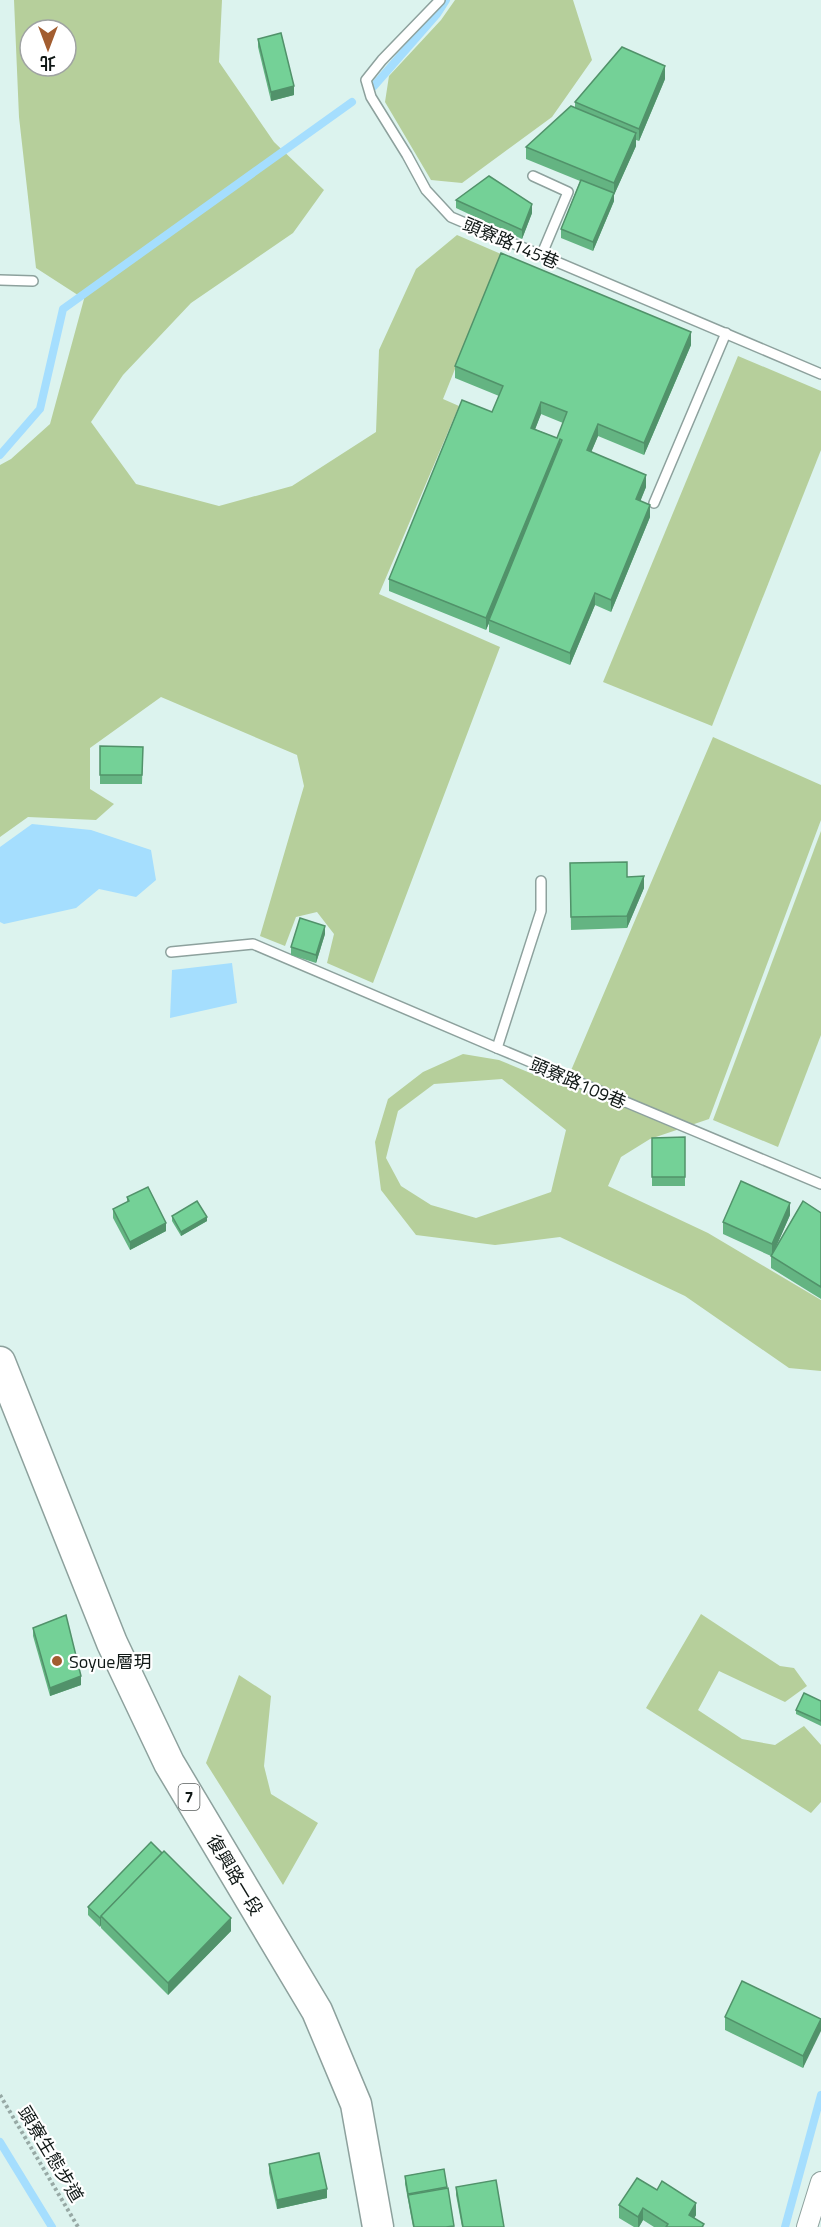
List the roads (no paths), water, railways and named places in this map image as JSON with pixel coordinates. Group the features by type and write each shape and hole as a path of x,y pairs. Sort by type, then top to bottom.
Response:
{"main road":[{"name":"復興路一段","path":"0,1362 112,1642 170,1763 317,2011 356,2104 378,2227"}],"street":[{"path":"807,2227 821,2182"}],"lane":[{"name":"頭寮路145巷","path":"440,0 382,60 366,80 371,98 426,190 451,217 821,374"},
{"path":"534,176 568,192 542,256"},
{"path":"0,280 33,281"},
{"path":"654,503 726,333"},
{"path":"497,1048 542,911 542,881"},
{"name":"頭寮路109巷","path":"171,952 254,944 821,1184"}],"water":[{"path":"32,824 91,830 151,850 156,880 136,897 99,889 76,908 4,924 0,922 0,847"},
{"path":"232,963 237,1003 170,1018 172,970"}],"waterway":[{"path":"374,86 437,14 446,0"},
{"path":"0,455 40,409 63,309 352,102"},
{"path":"785,2227 821,2095"},
{"path":"0,2142 52,2227"}],"place":[{"name":"Soyue層玥","path":"57,1661"}]}
